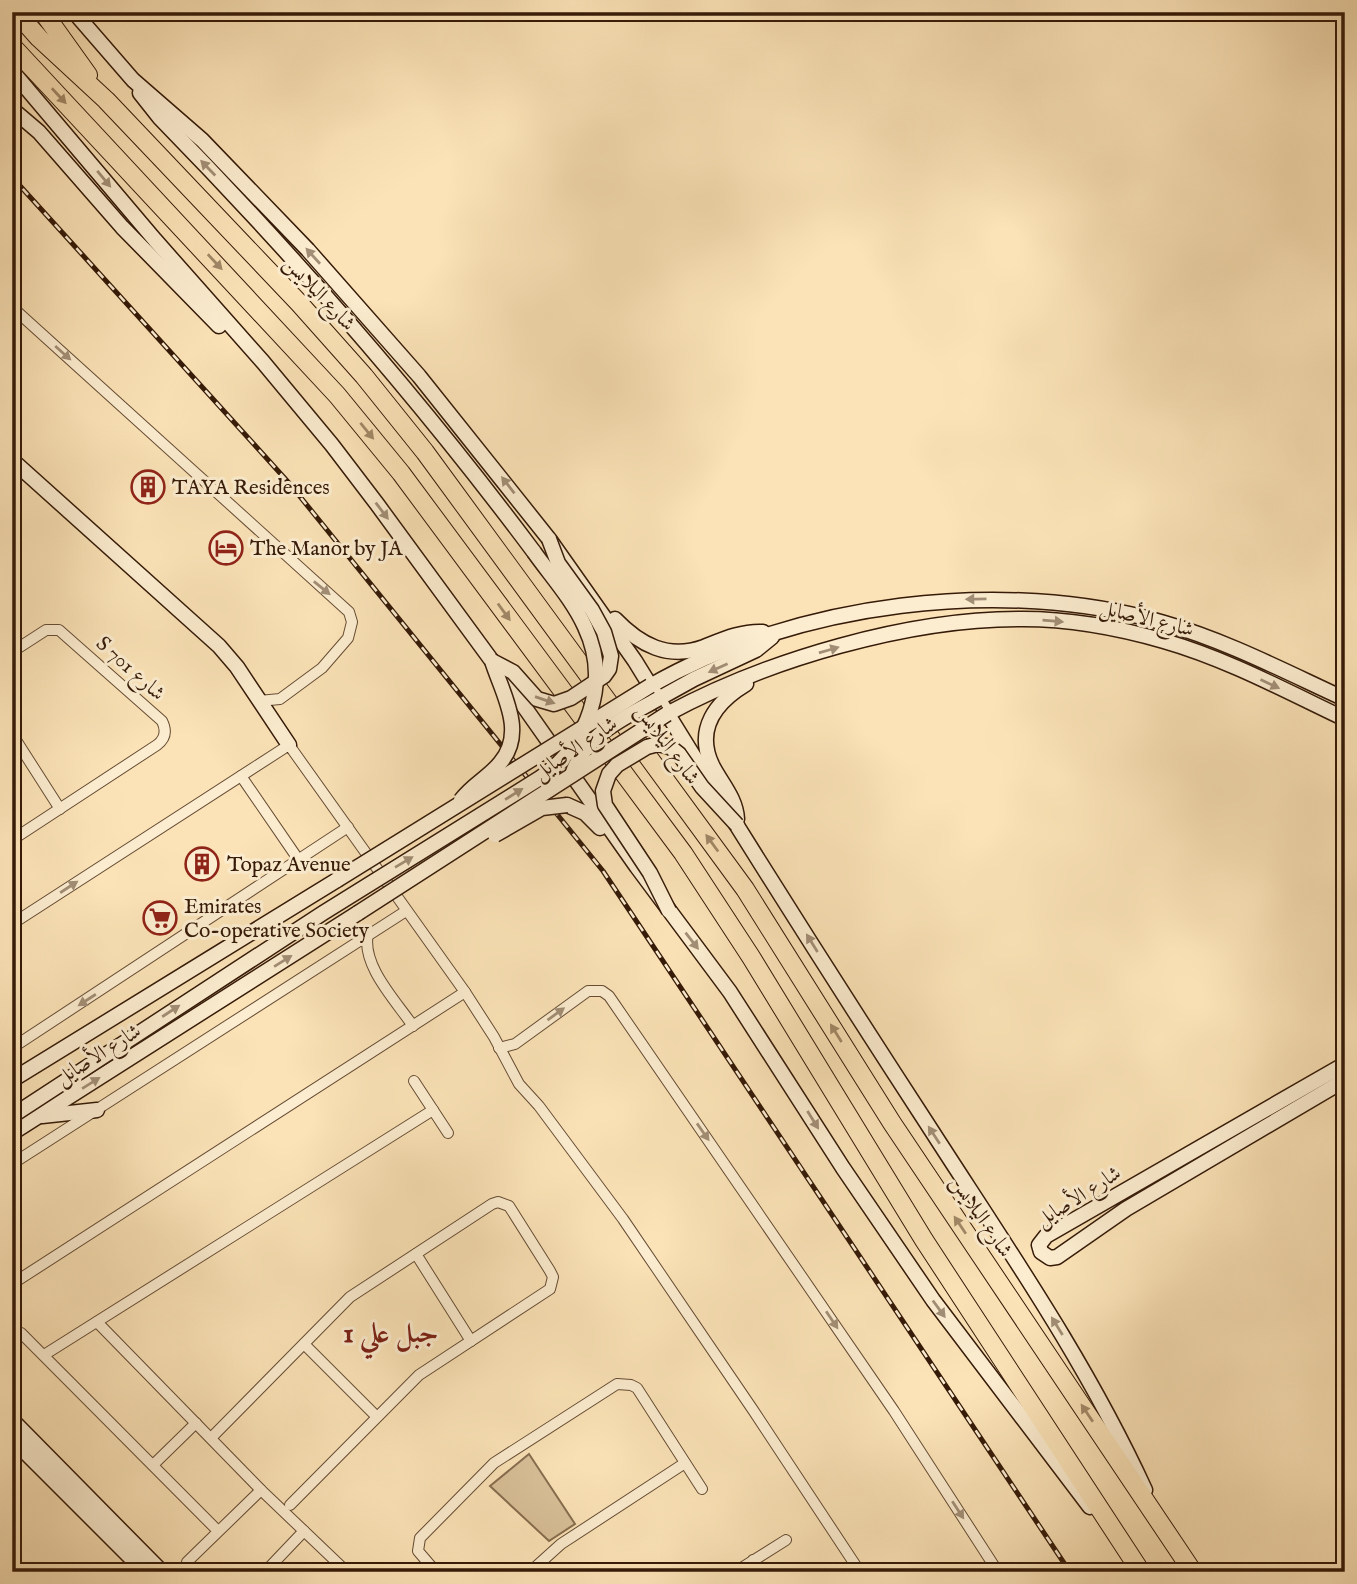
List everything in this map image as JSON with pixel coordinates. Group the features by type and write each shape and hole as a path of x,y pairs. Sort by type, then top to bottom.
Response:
{"highway":[{"name":"شارع اليلايس","path":"16,12 58,57 106,100 299,303 364,376 425,452 746,889 899,1133 1193,1572"},
{"path":"43,12 106,100"},
{"path":"12,46 338,395 418,495 683,853 751,957 924,1240 1141,1572"}],"main road":[{"path":"74,12 133,80 202,140 308,250 419,376 550,539 589,593 1076,1357 1125,1447 1157,1516"},
{"path":"12,71 332,445 492,661 637,867 750,1021 843,1168 933,1300 1065,1476 1120,1539"},
{"path":"12,1116 323,913 540,778 567,755 586,724 594,700 596,676 593,651 581,619 469,467 370,345 274,238 159,117 133,80"},
{"path":"12,109 39,132 122,227 223,331 263,362"},
{"path":"12,460 219,646 237,667 289,745"},
{"path":"492,661 513,672 533,695 548,704 566,701 604,676 609,669 611,656 604,632 592,610 558,563 550,539"},
{"path":"589,593 633,637 663,650 680,652 697,649 748,632 775,634"},
{"name":"شارع الأصايل","path":"12,1080 455,809 650,685 694,663 775,634 841,617 920,603 994,599 1080,604 1139,616 1197,633 1345,699"},
{"name":"شارع الأصايل","path":"12,1133 667,714 707,693 842,646 926,627 981,621 1049,620 1138,634 1195,651 1345,719"},
{"path":"572,775 578,759 594,738 694,679 756,650 775,634"},
{"path":"455,809 473,786 500,763 511,743 512,719 492,661"},
{"path":"737,825 734,802 710,758 707,731 714,711 723,700 764,671"},
{"path":"669,911 650,873 604,805 603,791 609,774 647,747 658,744 670,747 679,754 713,800 737,825"},
{"path":"467,843 503,831 542,808 567,805 590,817 619,852 637,867"},
{"name":"شارع الأصايل","path":"1345,1064 1046,1236 1040,1242 1041,1252 1050,1258 1057,1256 1150,1195 1345,1080"},
{"path":"37,1117 97,1110"},
{"path":"12,1420 162,1572"},
{"path":"12,1439 145,1572"}],"street":[{"path":"12,307 349,612 352,622 348,638 322,668 279,699 259,701"},
{"name":"S 701 شارع","path":"12,652 46,630 59,630 164,724 164,735 159,744 12,840"},
{"path":"12,734 60,809"},
{"path":"12,925 289,745 465,992 494,1037 519,1084 539,1106 631,1230 860,1572"},
{"path":"241,776 298,859"},
{"path":"12,1048 348,827"},
{"path":"12,1164 406,911"},
{"path":"368,934 366,945 370,962 413,1026"},
{"path":"343,950 370,962"},
{"path":"499,1048 515,1044 588,992 602,991 609,996 894,1411 998,1572"},
{"path":"12,1284 465,992"},
{"path":"414,1081 447,1133"},
{"path":"44,1355 433,1110"},
{"path":"211,1438 350,1297 492,1204 503,1203 512,1211 550,1271 552,1283 545,1294 419,1376 290,1504"},
{"path":"416,1254 471,1342"},
{"path":"97,1322 261,1490 346,1572"},
{"path":"21,1333 218,1531"},
{"path":"304,1344 376,1416"},
{"path":"436,1572 418,1551 420,1538 494,1463 617,1384 624,1383 637,1388 702,1489"},
{"path":"153,1465 196,1423"},
{"path":"530,1572 561,1544 685,1463"},
{"path":"187,1562 261,1490"},
{"path":"265,1572 304,1531"},
{"path":"735,1572 786,1540"},
{"path":"753,1560 760,1572"}],"shaded area":[{"path":"529,1454 575,1524 549,1541 490,1486"}],"railway":[{"path":"12,177 289,483 603,871 1070,1572"}],"place":[{"name":"TAYA Residences","path":"148,487"},
{"name":"The Manor by JA","path":"226,548"},
{"name":"Topaz Avenue","path":"202,864"},
{"name":"Emirates Co-operative Society","path":"160,918"}],"district":[{"name":"جبل علي 1","path":"391,1332"}]}
